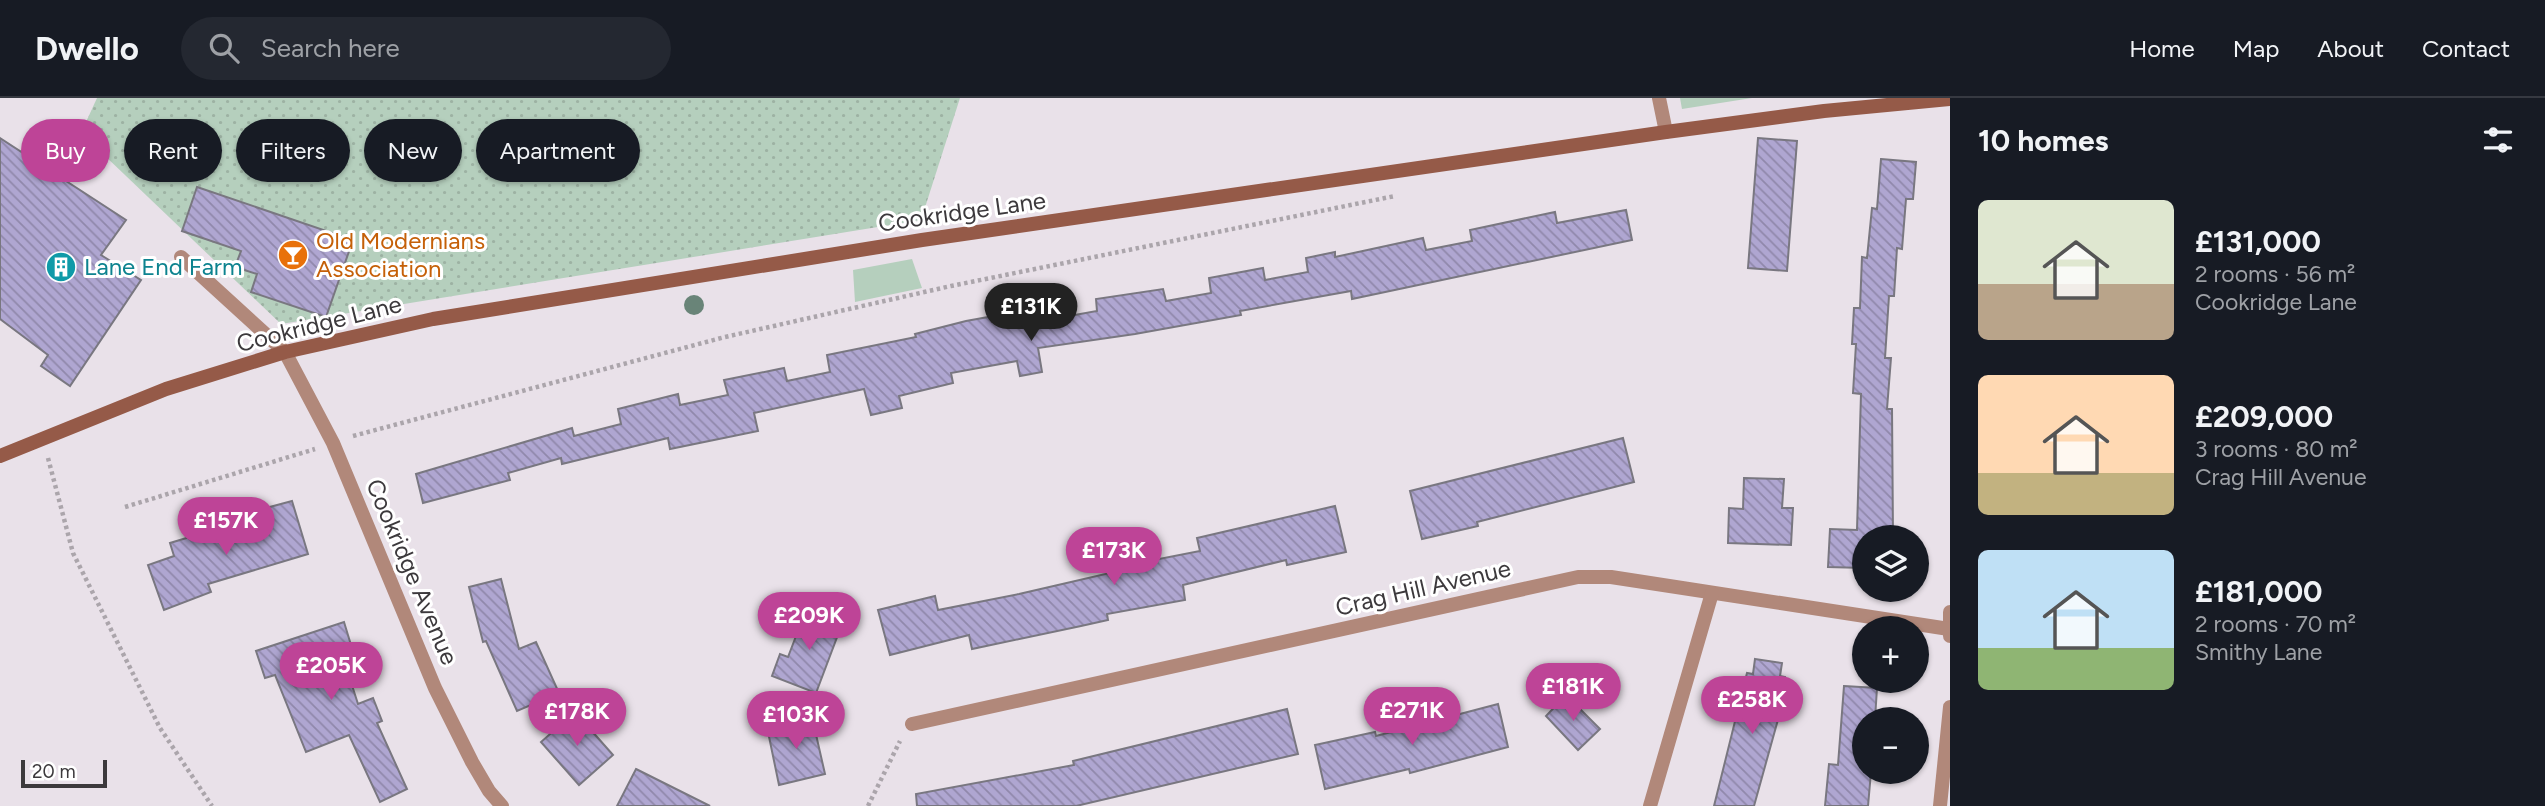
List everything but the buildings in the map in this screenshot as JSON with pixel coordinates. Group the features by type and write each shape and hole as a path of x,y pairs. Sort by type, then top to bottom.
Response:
{"street":[{"path":"1659,98 1666,132"},
{"name":"Cookridge Lane","path":"0,456 166,389 285,352 433,319 922,240 1666,132 1824,110 1950,99"},
{"name":"Cookridge Avenue","path":"181,257 285,352 333,443 435,688 472,762 489,791 502,806"},
{"name":"Crag Hill Avenue","path":"912,724 1577,577 1611,577 1949,633"},
{"path":"1650,806 1712,593"},
{"path":"1949,633 1950,612"},
{"path":"1940,806 1950,707"}],"path":[{"path":"125,507 333,443 725,337 978,280 1407,193"},
{"path":"43,438 73,554 160,728 212,806"},
{"path":"868,806 897,744 912,724"}],"green space":[{"path":"97,98 960,98 921,220 281,324 132,182 222,182 222,119 124,119 124,174 110,161 110,119 87,119"},
{"path":"1680,98 1752,98 1682,109"},
{"path":"912,259 922,288 855,302 853,270"}],"place":[{"name":"Old Modernians Association","path":"293,255"},
{"name":"Lane End Farm","path":"61,267"}]}
